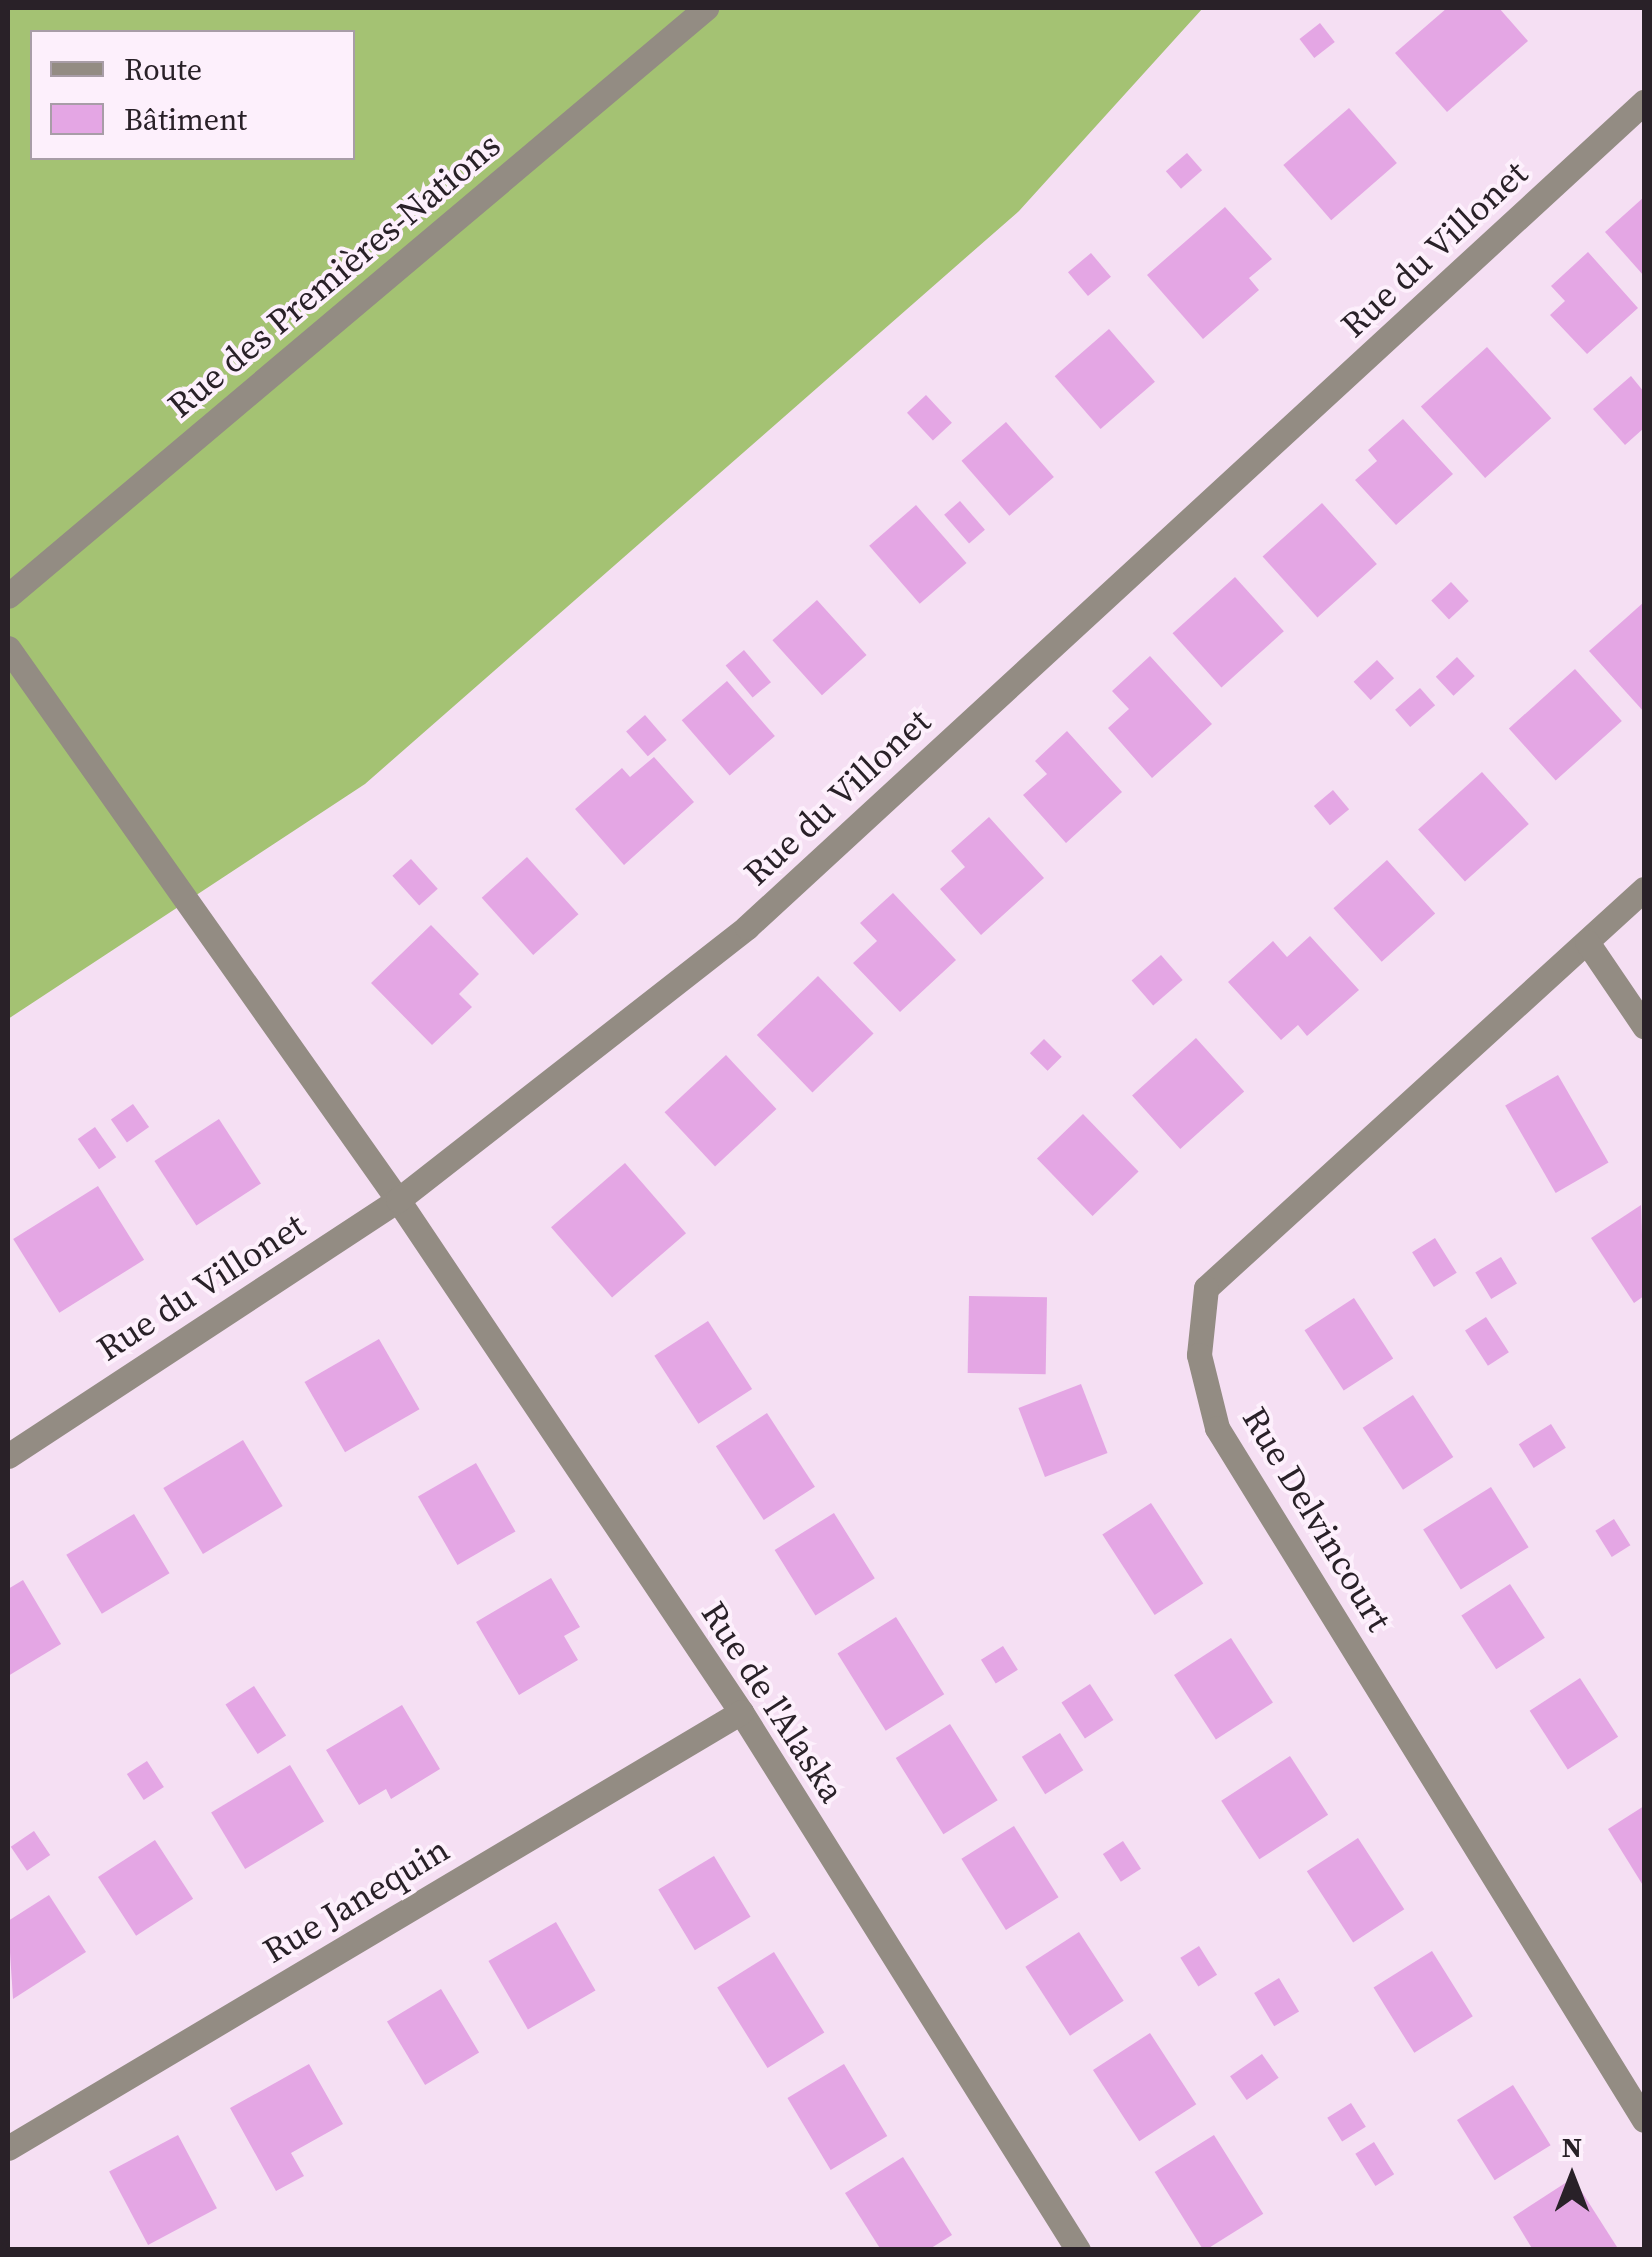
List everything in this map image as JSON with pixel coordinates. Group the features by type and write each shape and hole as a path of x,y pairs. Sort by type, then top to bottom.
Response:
{"street":[{"name":"Rue des Premières-Nations","path":"8,596 706,8"},
{"name":"Rue du Villonet","path":"8,1456 398,1200 747,927 1644,102"},
{"name":"Rue de l'Alaska","path":"8,648 398,1200 741,1712 1078,2250"},
{"name":"Rue Delvincourt","path":"1644,889 1206,1288 1199,1355 1217,1428 1644,2120"},
{"path":"1587,942 1644,1026"},
{"name":"Rue Janequin","path":"8,2148 741,1712"}],"green space":[{"path":"8,8 1203,8 1019,211 365,784 8,1019"}],"building":[{"path":"1447,8 1499,8 1528,41 1447,112 1395,53"},
{"path":"1320,23 1335,42 1314,58 1300,39"},
{"path":"1349,108 1397,163 1331,220 1283,165"},
{"path":"1187,153 1202,170 1181,189 1166,171"},
{"path":"1644,197 1644,276 1605,232"},
{"path":"1225,207 1272,259 1249,278 1259,290 1203,339 1147,275"},
{"path":"1588,252 1638,308 1587,354 1550,315 1565,301 1551,286"},
{"path":"1091,253 1111,277 1088,296 1068,272"},
{"path":"1109,329 1155,382 1101,429 1055,376"},
{"path":"1487,347 1551,418 1485,478 1421,407"},
{"path":"1631,376 1644,392 1644,428 1625,445 1593,409"},
{"path":"926,395 952,423 933,441 907,413"},
{"path":"1403,419 1453,474 1396,525 1355,480 1377,461 1368,450"},
{"path":"1006,422 1054,477 1009,516 961,461"},
{"path":"960,501 985,530 969,543 944,515"},
{"path":"1322,503 1377,564 1317,617 1263,557"},
{"path":"916,505 967,563 920,604 869,546"},
{"path":"1235,577 1284,631 1221,687 1173,633"},
{"path":"1451,582 1469,601 1449,619 1431,600"},
{"path":"817,600 867,655 822,695 772,640"},
{"path":"1644,602 1644,712 1589,651"},
{"path":"744,650 771,682 753,698 726,665"},
{"path":"1150,656 1212,724 1152,778 1108,728 1129,709 1112,691"},
{"path":"1457,657 1475,676 1454,696 1436,677"},
{"path":"1377,660 1394,678 1371,700 1354,682"},
{"path":"1575,669 1622,721 1556,781 1509,729"},
{"path":"727,681 775,736 730,775 682,720"},
{"path":"1420,688 1435,705 1410,727 1395,710"},
{"path":"645,715 667,740 648,756 626,731"},
{"path":"1067,731 1122,792 1066,843 1023,795 1047,774 1035,761"},
{"path":"654,757 694,802 624,865 575,809 622,768 630,777"},
{"path":"1482,772 1529,824 1465,882 1418,830"},
{"path":"1333,790 1349,809 1330,825 1314,806"},
{"path":"989,817 1044,878 981,935 940,889 965,867 951,851"},
{"path":"527,857 579,914 533,955 482,898"},
{"path":"411,859 438,889 419,905 392,876"},
{"path":"1387,860 1435,914 1382,962 1333,908"},
{"path":"893,893 956,960 900,1012 853,963 877,941 860,923"},
{"path":"431,925 479,974 459,994 472,1007 432,1045 371,983"},
{"path":"1310,936 1359,990 1307,1036 1298,1025 1281,1040 1228,982 1273,941 1287,957"},
{"path":"1161,955 1183,980 1153,1005 1132,981"},
{"path":"818,976 874,1034 812,1093 757,1035"},
{"path":"1196,1038 1244,1092 1180,1149 1132,1096"},
{"path":"1044,1039 1062,1057 1048,1071 1030,1053"},
{"path":"726,1055 776,1109 715,1166 665,1112"},
{"path":"1558,1075 1608,1162 1556,1193 1505,1106"},
{"path":"133,1104 149,1127 127,1142 111,1119"},
{"path":"1083,1114 1139,1172 1093,1216 1037,1158"},
{"path":"219,1119 261,1184 196,1226 154,1161"},
{"path":"95,1127 116,1157 99,1169 78,1139"},
{"path":"625,1163 686,1233 612,1297 551,1227"},
{"path":"98,1186 144,1260 59,1313 13,1239"},
{"path":"1641,1205 1644,1296 1634,1303 1591,1238"},
{"path":"1435,1238 1457,1273 1434,1287 1412,1252"},
{"path":"1501,1257 1517,1284 1491,1299 1475,1272"},
{"path":"969,1296 1047,1297 1046,1374 968,1373"},
{"path":"1354,1298 1393,1358 1344,1391 1305,1330"},
{"path":"1486,1317 1509,1352 1488,1366 1465,1331"},
{"path":"708,1321 752,1389 698,1424 654,1356"},
{"path":"379,1339 420,1409 345,1452 305,1382"},
{"path":"1081,1384 1108,1453 1045,1477 1018,1408"},
{"path":"1413,1395 1453,1457 1403,1490 1363,1428"},
{"path":"767,1413 815,1487 764,1520 716,1446"},
{"path":"1551,1424 1566,1448 1534,1468 1519,1444"},
{"path":"243,1440 283,1506 203,1554 163,1488"},
{"path":"476,1463 516,1531 457,1565 418,1496"},
{"path":"1491,1487 1529,1547 1461,1590 1423,1529"},
{"path":"1151,1503 1203,1584 1155,1615 1102,1535"},
{"path":"834,1513 875,1578 815,1615 775,1550"},
{"path":"134,1514 170,1573 102,1614 66,1555"},
{"path":"1614,1519 1630,1545 1612,1557 1595,1531"},
{"path":"551,1578 580,1627 564,1636 578,1660 519,1695 476,1622"},
{"path":"23,1580 61,1644 8,1676 8,1589"},
{"path":"1510,1584 1545,1638 1496,1669 1461,1616"},
{"path":"896,1617 944,1694 886,1731 837,1654"},
{"path":"1231,1638 1273,1703 1216,1740 1174,1675"},
{"path":"1003,1646 1018,1670 996,1684 981,1660"},
{"path":"1580,1678 1618,1737 1568,1769 1530,1711"},
{"path":"1090,1684 1113,1720 1085,1739 1061,1703"},
{"path":"254,1686 286,1735 258,1754 225,1705"},
{"path":"402,1705 440,1769 391,1799 386,1789 359,1805 326,1750"},
{"path":"950,1724 998,1800 943,1834 896,1758"},
{"path":"1060,1733 1083,1770 1045,1794 1022,1757"},
{"path":"1290,1756 1328,1815 1259,1859 1221,1801"},
{"path":"147,1761 164,1787 144,1800 127,1774"},
{"path":"290,1765 324,1822 245,1869 211,1812"},
{"path":"1644,1806 1644,1887 1608,1829"},
{"path":"1014,1826 1059,1897 1006,1930 961,1859"},
{"path":"34,1831 50,1855 27,1871 11,1847"},
{"path":"1358,1838 1404,1909 1353,1943 1307,1871"},
{"path":"155,1840 193,1899 136,1936 98,1877"},
{"path":"1123,1841 1141,1869 1121,1882 1103,1854"},
{"path":"714,1856 751,1917 695,1950 658,1889"},
{"path":"49,1895 86,1952 13,1999 8,1921"},
{"path":"556,1922 596,1990 528,2029 488,1961"},
{"path":"1079,1932 1124,2001 1070,2036 1025,1967"},
{"path":"1199,1946 1217,1975 1198,1986 1180,1958"},
{"path":"1432,1951 1473,2016 1414,2053 1373,1988"},
{"path":"774,1952 824,2033 768,2068 717,1988"},
{"path":"1279,1978 1299,2011 1274,2026 1254,1993"},
{"path":"441,1989 479,2052 425,2085 387,2021"},
{"path":"1150,2033 1196,2104 1139,2141 1093,2070"},
{"path":"1262,2054 1279,2078 1247,2100 1230,2076"},
{"path":"309,2064 343,2124 291,2153 304,2176 276,2191 230,2108"},
{"path":"844,2064 887,2136 831,2170 787,2098"},
{"path":"1513,2085 1551,2145 1495,2180 1457,2120"},
{"path":"1351,2103 1366,2127 1342,2142 1327,2118"},
{"path":"178,2135 217,2208 148,2245 109,2172"},
{"path":"1214,2135 1263,2214 1203,2250 1155,2172"},
{"path":"1374,2142 1394,2174 1375,2186 1355,2154"},
{"path":"903,2157 952,2235 928,2250 881,2250 845,2193"},
{"path":"1573,2178 1617,2247 1533,2250 1513,2217"}]}
